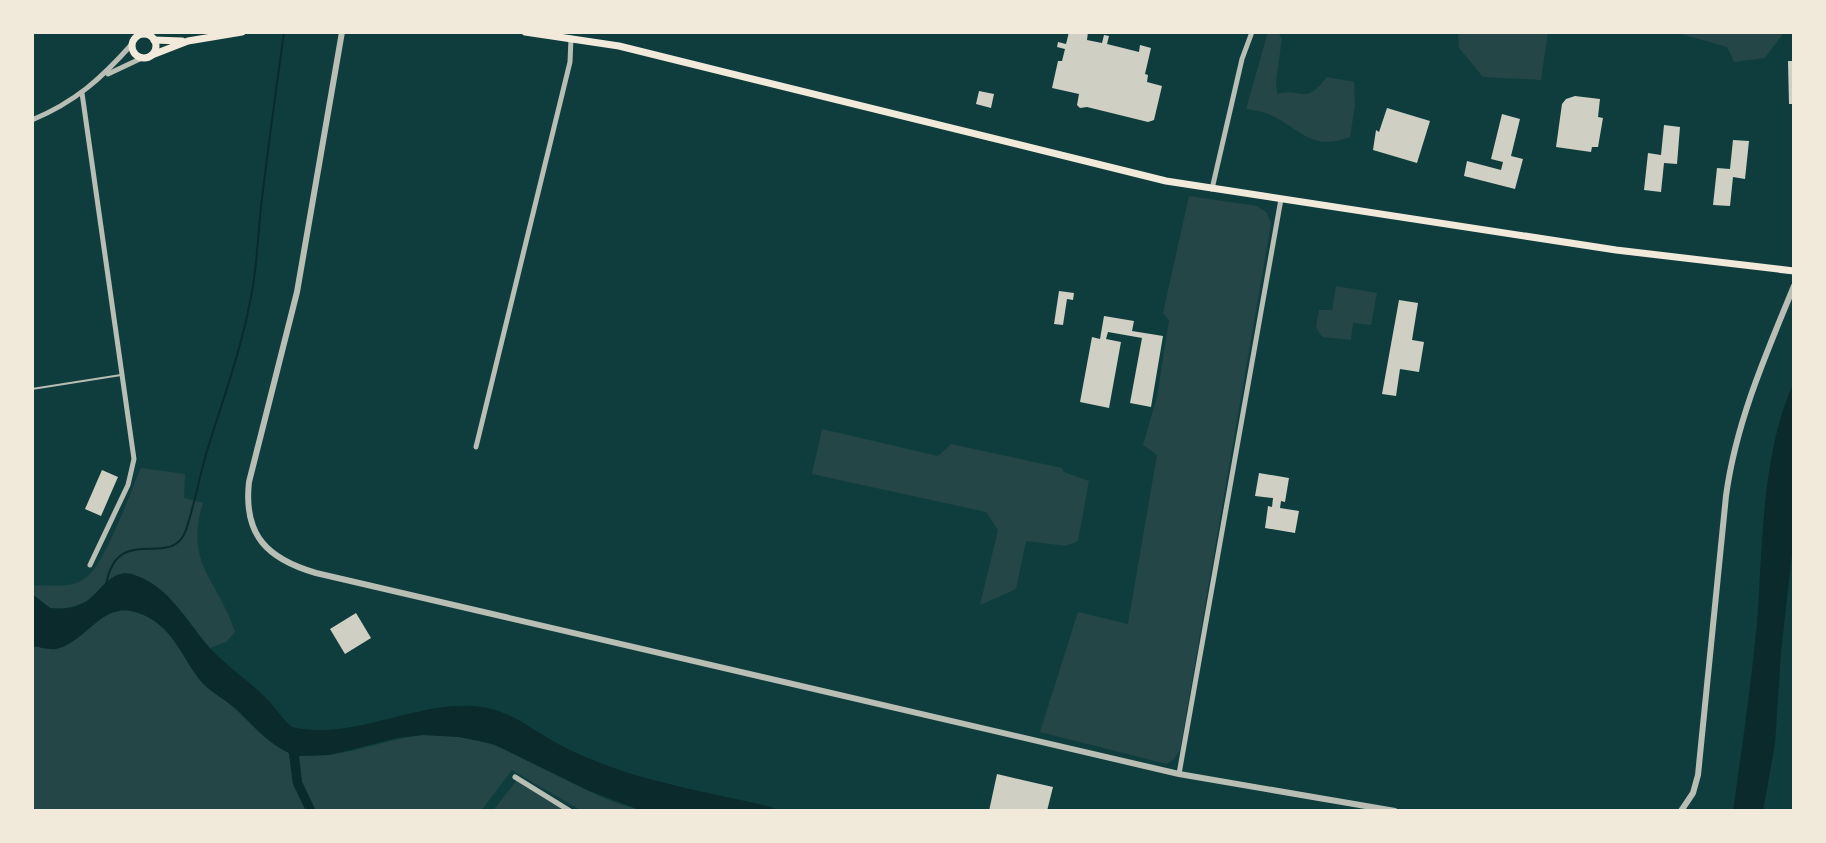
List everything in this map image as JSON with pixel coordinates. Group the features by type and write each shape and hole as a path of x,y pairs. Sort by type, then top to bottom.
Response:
{"main road":[{"path":"188,41 139,35 134,38 133,52 142,58 188,41 242,32"},
{"path":"525,32 557,34 634,50 1212,190 1616,250 1794,271"},
{"path":"151,36 156,48 152,55"}],"street":[{"path":"342,32 299,282 249,482 248,499 253,527 275,556 291,566 316,573 1179,774 1395,811"},
{"path":"1212,190 1242,59 1252,32"},
{"path":"476,447 570,62 571,37"},
{"path":"104,76 134,38"},
{"path":"32,120 68,103 104,76 142,58"},
{"path":"82,93 134,459 128,485 90,565"},
{"path":"1179,774 1281,199"},
{"path":"1681,811 1693,793 1698,775 1726,496 1736,442 1794,286"},
{"path":"515,777 570,811"}],"lane":[{"path":"32,389 122,375"}],"shaded area":[{"path":"1268,32 1277,32 1282,38 1277,94 1308,94 1327,77 1354,82 1355,105 1350,137 1324,142 1314,140 1277,118 1246,109"},
{"path":"1458,32 1548,32 1541,80 1483,77 1459,48"},
{"path":"1674,32 1784,32 1765,58 1734,62 1727,47"},
{"path":"1189,196 1257,206 1267,213 1271,224 1180,750 1167,764 1040,732 1078,612 1128,624 1157,455 1143,445 1157,397 1169,320 1163,313"},
{"path":"1336,286 1377,293 1371,325 1353,323 1351,340 1322,337 1316,327 1319,310 1332,310"},
{"path":"1794,382 1794,536 1775,744 1763,811 1733,811 1755,647 1769,469 1783,410"},
{"path":"822,429 938,456 951,444 1062,468 1064,472 1089,481 1078,541 1066,546 1026,541 1016,589 980,605 998,530 986,512 812,474"},
{"path":"141,468 185,474 184,498 203,503 198,524 200,557 235,632 226,642 210,648 166,595 130,573 92,598 72,606 50,608 32,594 32,586 74,584 94,569 110,542"},
{"path":"125,573 139,577 162,591 207,645 263,695 292,727 337,729 450,706 486,708 509,715 560,745 617,769 782,811 637,809 587,790 493,744 459,737 422,735 330,755 299,756 302,782 316,811 306,811 293,784 289,753 203,684 172,638 155,621 131,611 120,611 101,619 76,640 56,649 32,646 32,594 50,608 78,606 115,576"},
{"path":"127,610 157,622 174,638 206,686 267,739 289,753 293,784 306,811 32,811 32,646 63,645 102,618"},
{"path":"422,735 460,737 487,743 606,799 645,811 582,811 512,770 481,811 316,811 302,782 298,755 329,755"},
{"path":"516,781 565,811 493,811"}],"building":[{"path":"1069,32 1088,32 1087,40 1102,43 1104,35 1109,36 1107,44 1139,52 1140,45 1151,48 1145,74 1148,75 1147,82 1162,86 1154,120 1148,122 1080,108 1077,105 1079,94 1052,88 1058,61 1062,61 1065,49 1057,47 1058,42 1066,44"},
{"path":"1788,61 1794,61 1794,104 1789,104"},
{"path":"979,91 994,94 991,108 976,104"},
{"path":"1575,96 1600,99 1598,117 1603,118 1598,147 1592,147 1591,152 1556,147 1562,104"},
{"path":"1387,108 1430,121 1417,163 1373,150 1376,130 1379,132"},
{"path":"1502,114 1520,119 1511,156 1523,159 1515,189 1464,176 1467,161 1501,170 1503,162 1491,159"},
{"path":"1664,125 1680,127 1677,164 1664,163 1661,192 1644,190 1648,153 1661,155"},
{"path":"1733,140 1749,141 1745,179 1733,177 1730,206 1713,205 1717,168 1730,169"},
{"path":"1059,291 1074,293 1073,300 1067,299 1063,325 1054,324"},
{"path":"1399,300 1418,303 1412,340 1424,342 1419,372 1400,369 1396,396 1382,394"},
{"path":"1104,316 1134,321 1132,331 1163,336 1151,407 1130,403 1142,338 1108,332 1106,339 1121,342 1109,408 1080,402 1092,337 1100,339"},
{"path":"102,470 118,477 101,516 85,509"},
{"path":"1259,473 1289,478 1285,502 1281,501 1280,508 1299,511 1295,533 1265,528 1268,506 1272,507 1273,498 1255,496"},
{"path":"356,613 371,638 345,654 330,629"},
{"path":"997,774 1053,787 1047,811 989,811"}],"waterway":[{"path":"106,585 112,566 121,555 132,550 169,547 179,542 192,512 251,297 284,32"}]}
